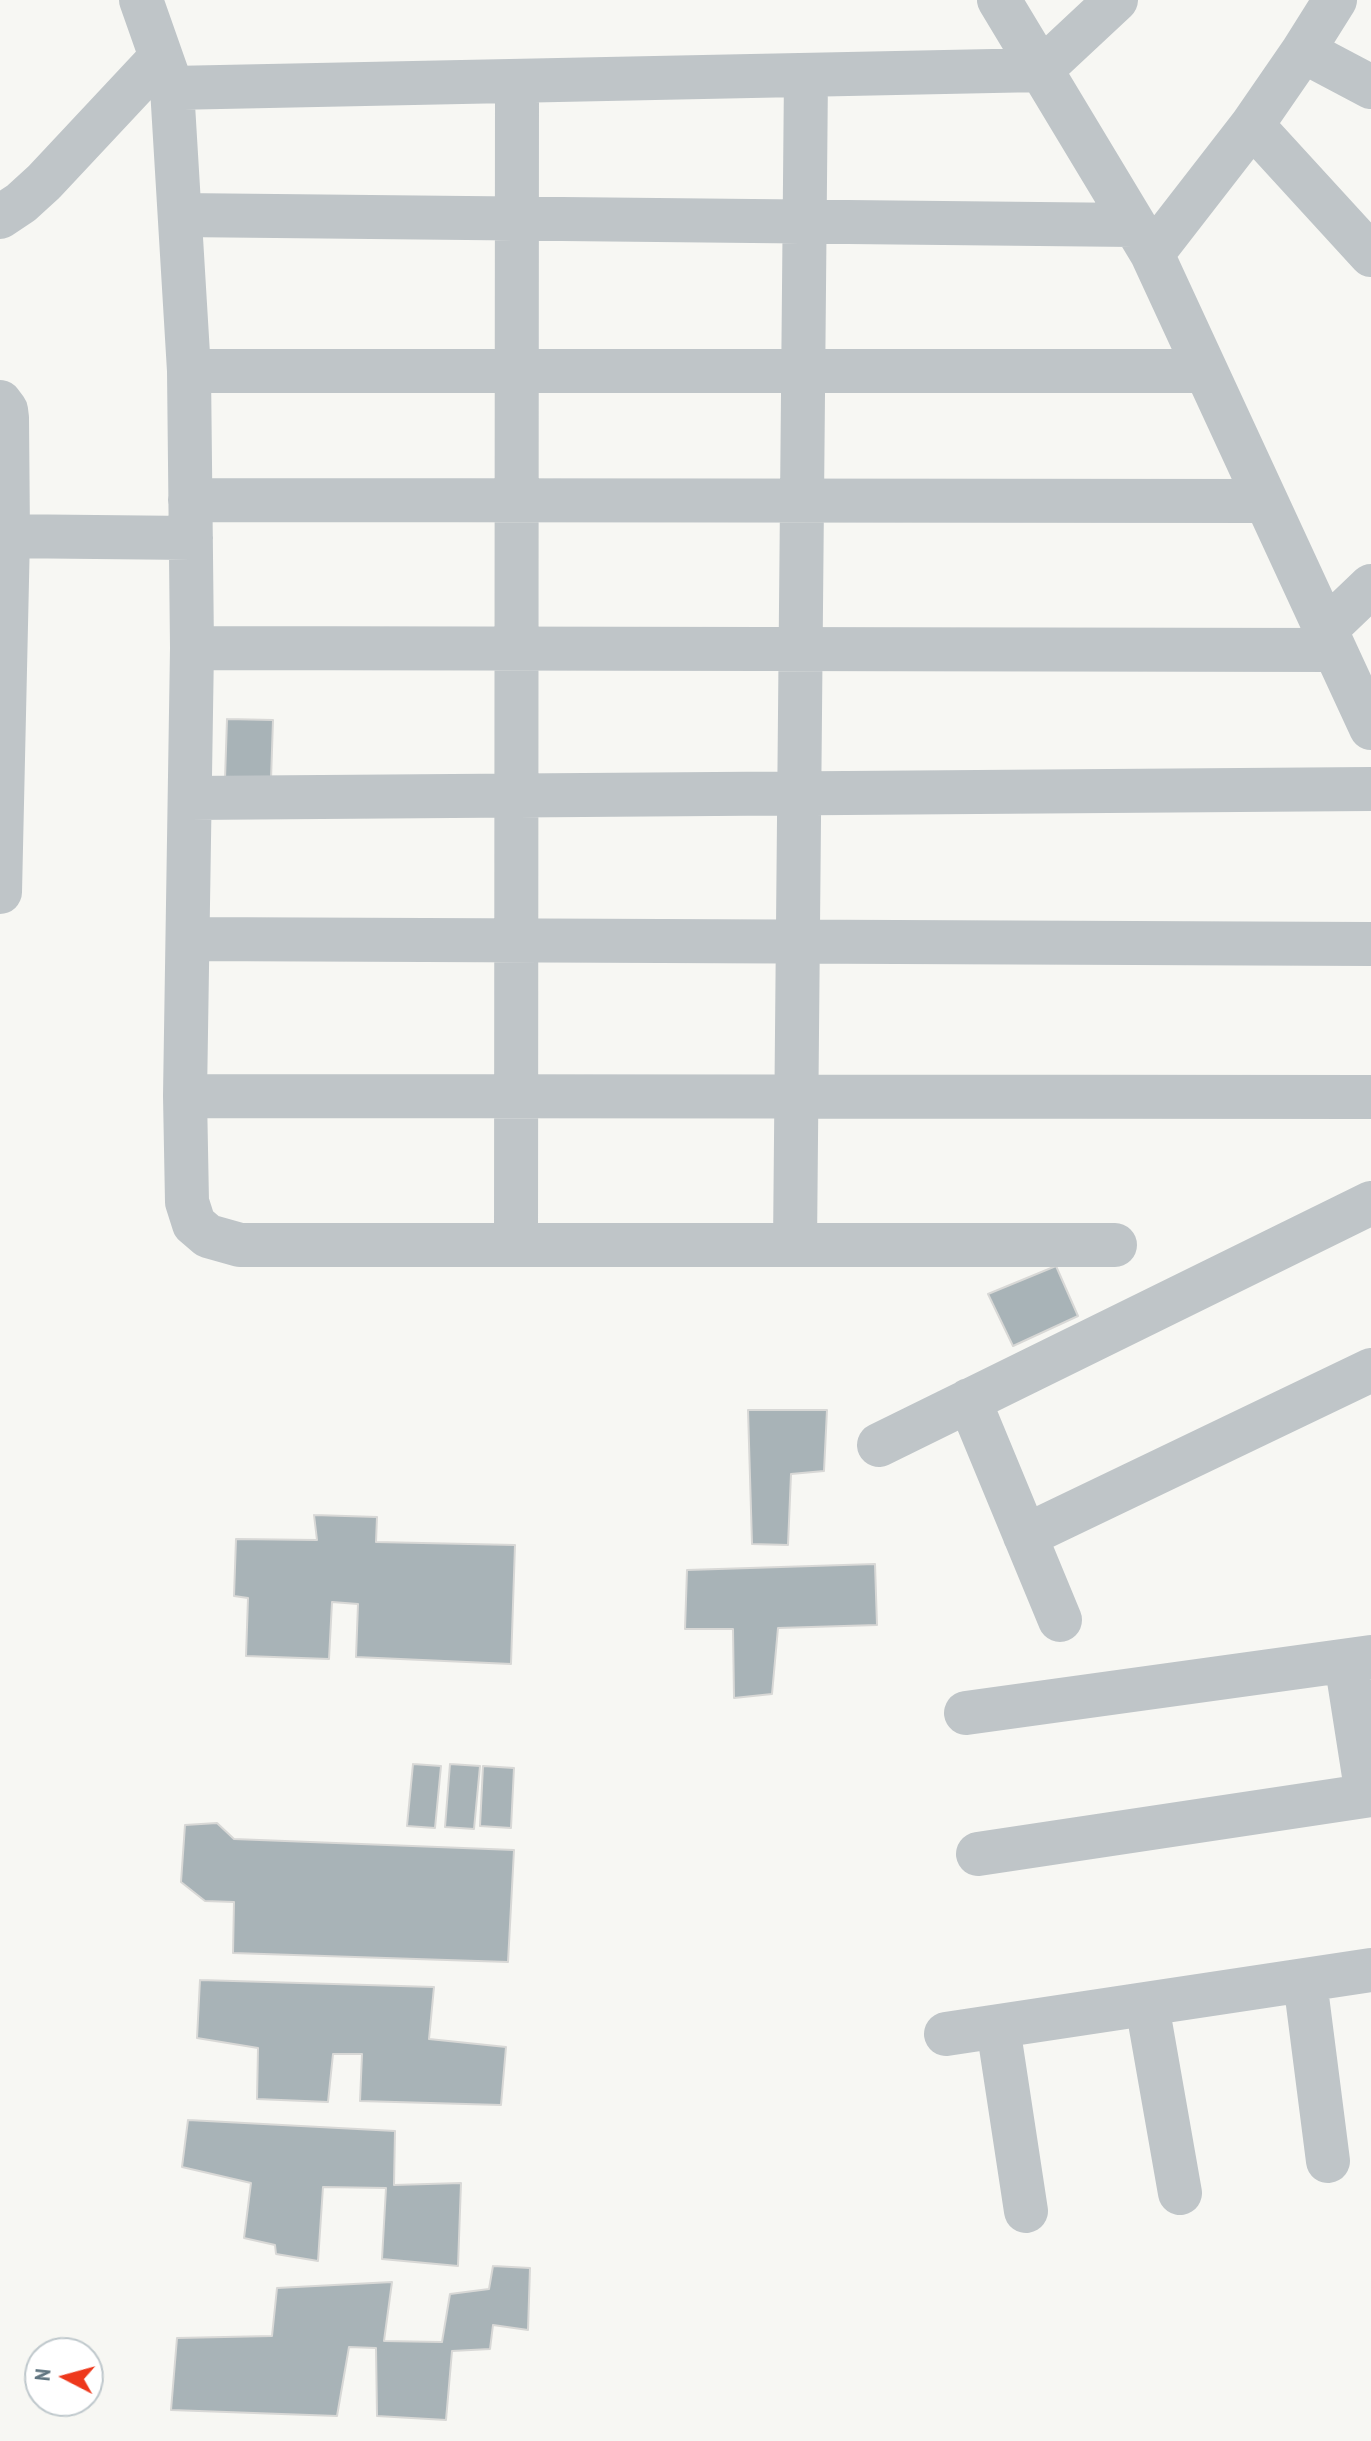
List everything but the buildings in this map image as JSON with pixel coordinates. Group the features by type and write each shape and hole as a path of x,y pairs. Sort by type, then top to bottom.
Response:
{"street":[{"path":"141,0 166,73 180,215 189,371 192,648 185,1096 187,1202 194,1224 208,1236 240,1245 1115,1245"},
{"path":"999,0 1143,240 1371,728"},
{"path":"0,217 21,203 166,73 517,81 1041,70 1116,0"},
{"path":"180,215 805,222 1143,240 1252,125 1335,0"},
{"path":"1303,51 1371,87"},
{"path":"795,1245 806,75"},
{"path":"516,1245 517,81"},
{"path":"1252,125 1371,255"},
{"path":"189,371 1205,371"},
{"path":"0,402 7,418 0,892"},
{"path":"4,536 190,519 517,501 1266,501"},
{"path":"1330,640 1371,586"},
{"path":"192,648 801,649 1330,640"},
{"path":"190,798 1371,789"},
{"path":"188,939 1371,944"},
{"path":"185,1096 1371,1097"},
{"path":"879,1445 1371,1203"},
{"path":"1025,1536 1371,1370"},
{"path":"969,1400 1060,1620"},
{"path":"966,1713 1359,1659 1369,1795 978,1854"},
{"path":"946,2034 1371,1970"},
{"path":"1305,1981 1328,2161"},
{"path":"1147,2005 1180,2193"},
{"path":"998,2027 1026,2211"}]}
